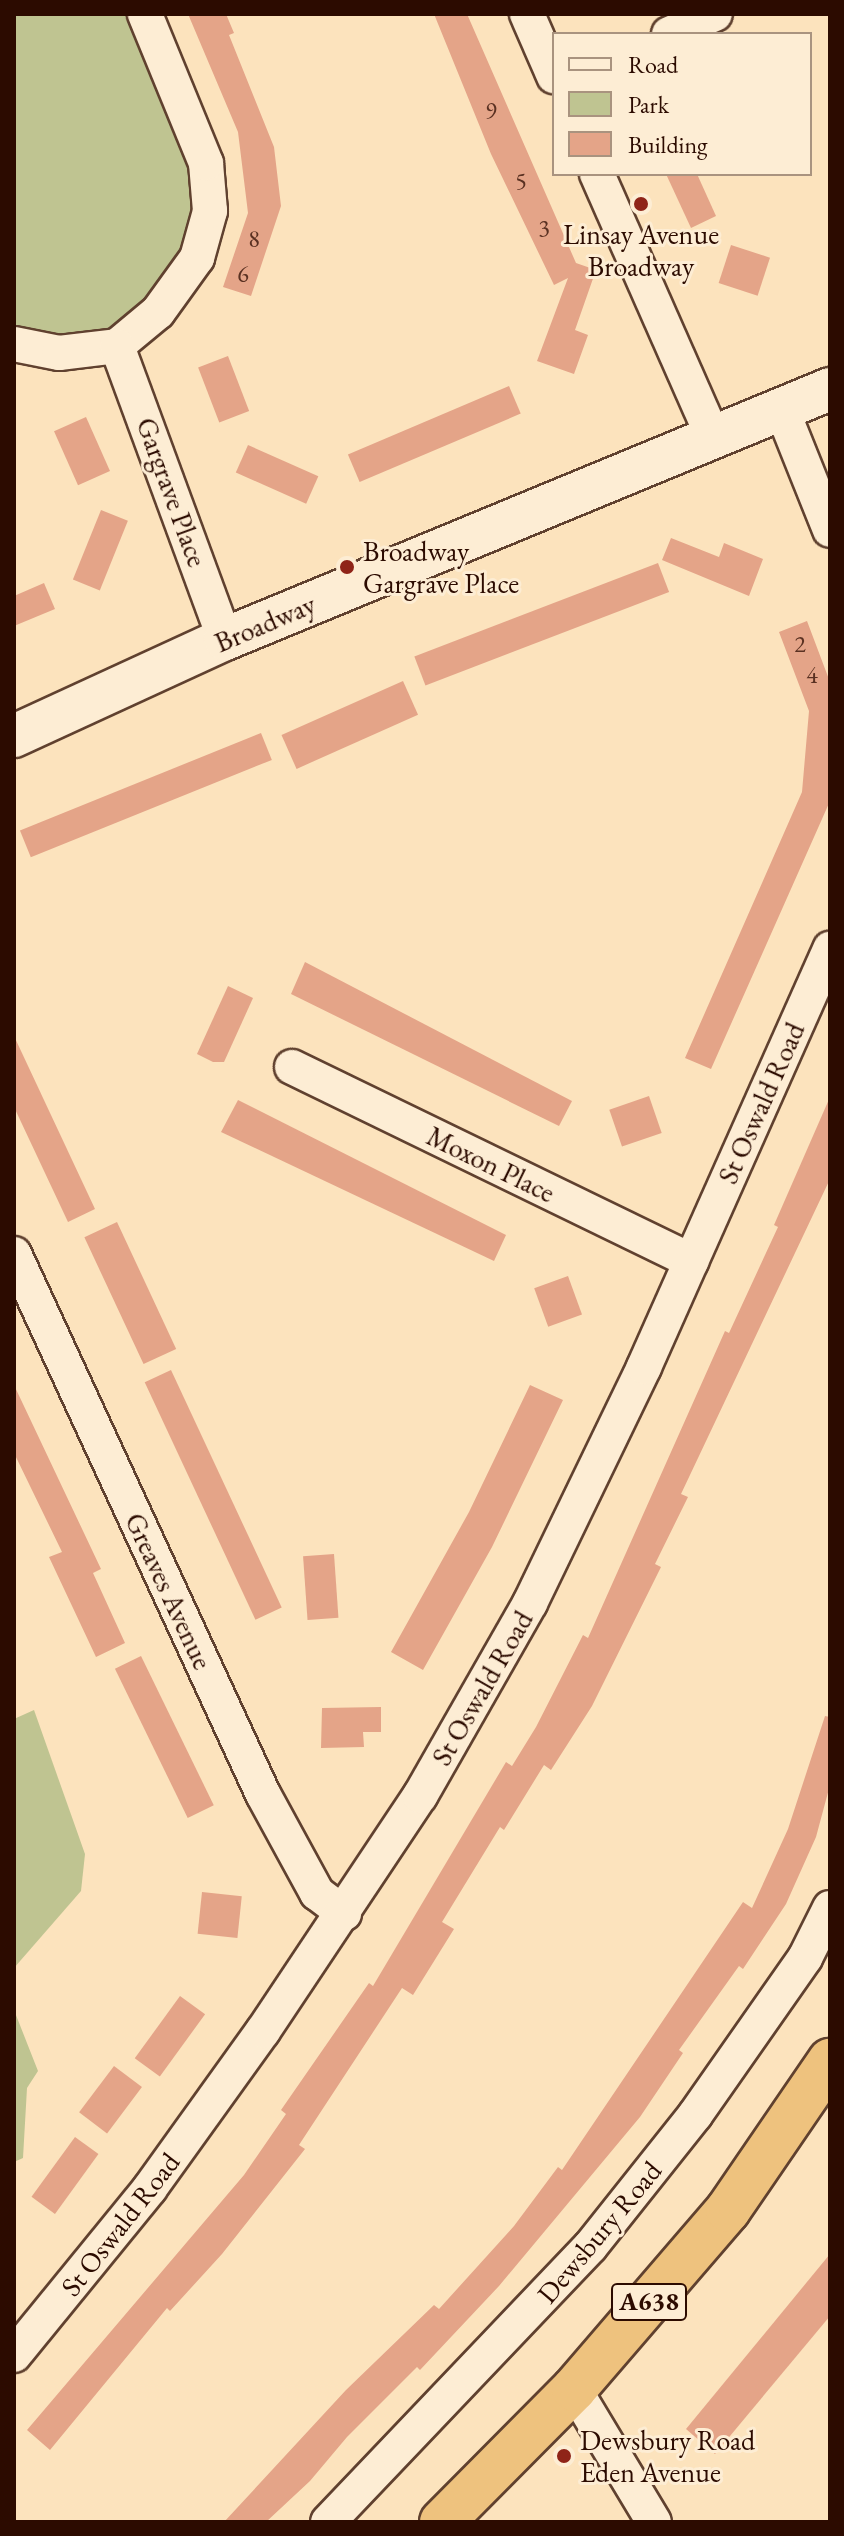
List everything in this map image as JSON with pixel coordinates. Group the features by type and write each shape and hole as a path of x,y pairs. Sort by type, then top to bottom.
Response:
{"highway":[{"name":"A638","path":"442,2522 574,2389 728,2210 830,2061"}],"street":[{"path":"14,344 59,353 117,346 158,312 188,277 210,211 198,138 145,14"},
{"path":"527,14 552,71"},
{"path":"674,32 715,14"},
{"path":"598,176 714,439"},
{"name":"Gargrave Place","path":"117,346 225,639"},
{"name":"Broadway","path":"14,736 225,639 830,389"},
{"path":"782,410 830,530"},
{"name":"St Oswald Road","path":"14,2355 150,2188 344,1913 420,1796 530,1603 691,1261 830,949"},
{"name":"Moxon Place","path":"292,1067 691,1261"},
{"name":"Greaves Avenue","path":"14,1254 263,1794 317,1893 344,1913"},
{"name":"Dewsbury Road","path":"328,2522 590,2247 695,2115 805,1958 830,1908"},
{"path":"574,2389 654,2522"}],"green space":[{"path":"14,14 145,14 210,211 140,329 14,344"},
{"path":"34,1710 85,1854 81,1891 14,1968 14,1719"},
{"path":"14,2010 38,2071 27,2088 23,2158 14,2162"}],"building":[{"path":"188,14 226,14 234,33 229,35 274,147 281,206 251,296 223,287 248,213 238,132"},
{"path":"434,14 467,14 576,263 596,270 575,330 588,335 574,374 537,361 568,278 554,285 491,154"},
{"path":"667,176 698,176 716,216 691,228"},
{"path":"731,245 770,258 758,296 719,283"},
{"path":"228,356 249,411 219,423 198,367"},
{"path":"509,386 521,414 360,482 348,454"},
{"path":"86,417 110,471 78,485 54,431"},
{"path":"248,445 318,476 306,504 236,472"},
{"path":"101,510 128,521 100,590 73,580"},
{"path":"671,538 719,557 724,543 763,559 749,596 662,560"},
{"path":"658,563 669,592 425,685 414,657"},
{"path":"44,583 55,609 14,626 14,596"},
{"path":"807,621 830,682 830,801 711,1069 685,1058 802,792 809,711 779,632"},
{"path":"403,681 418,715 297,769 281,735"},
{"path":"261,733 272,760 31,857 20,830"},
{"path":"305,962 572,1101 559,1126 291,994"},
{"path":"228,986 253,998 224,1062 213,1062 197,1054"},
{"path":"14,1036 95,1209 68,1222 14,1107"},
{"path":"649,1096 662,1133 622,1147 609,1110"},
{"path":"830,1097 830,1179 681,1494 688,1497 655,1564 661,1567 592,1706 551,1770 544,1765 504,1830 500,1827 442,1922 454,1929 413,1995 402,1988 299,2145 305,2149 222,2254 170,2311 167,2308 50,2450 27,2430 244,2175 286,2114 281,2110 369,1983 373,1986 506,1762 512,1766 536,1727 583,1635 588,1638 725,1331 729,1333 778,1227 774,1225"},
{"path":"238,1100 506,1235 494,1261 221,1132"},
{"path":"117,1222 176,1349 144,1364 84,1237"},
{"path":"568,1276 582,1315 548,1327 534,1288"},
{"path":"171,1370 282,1607 255,1620 145,1382"},
{"path":"14,1385 101,1569 93,1573 125,1643 96,1657 49,1557 62,1552 14,1453"},
{"path":"530,1385 563,1400 492,1547 423,1670 391,1652 469,1512"},
{"path":"334,1554 338,1618 308,1620 303,1556"},
{"path":"141,1656 214,1805 188,1818 115,1669"},
{"path":"381,1707 381,1732 363,1732 364,1747 321,1748 322,1708"},
{"path":"825,1716 830,1717 830,1785 816,1837 786,1904 743,1969 739,1966 679,2050 683,2053 640,2117 499,2286 420,2370 417,2367 347,2437 310,2481 266,2522 224,2522 346,2390 434,2305 439,2309 514,2226 558,2167 562,2170 743,1902 752,1908 788,1829"},
{"path":"202,1892 242,1896 237,1938 198,1934"},
{"path":"180,1996 205,2014 160,2077 135,2058"},
{"path":"114,2066 142,2087 107,2133 79,2112"},
{"path":"75,2137 98,2154 55,2214 32,2197"},
{"path":"830,2254 830,2316 715,2454 686,2429"}],"place":[{"name":"Linsay Avenue Broadway","path":"641,204"},
{"name":"Broadway Gargrave Place","path":"347,567"},
{"name":"Dewsbury Road Eden Avenue","path":"564,2456"}]}
